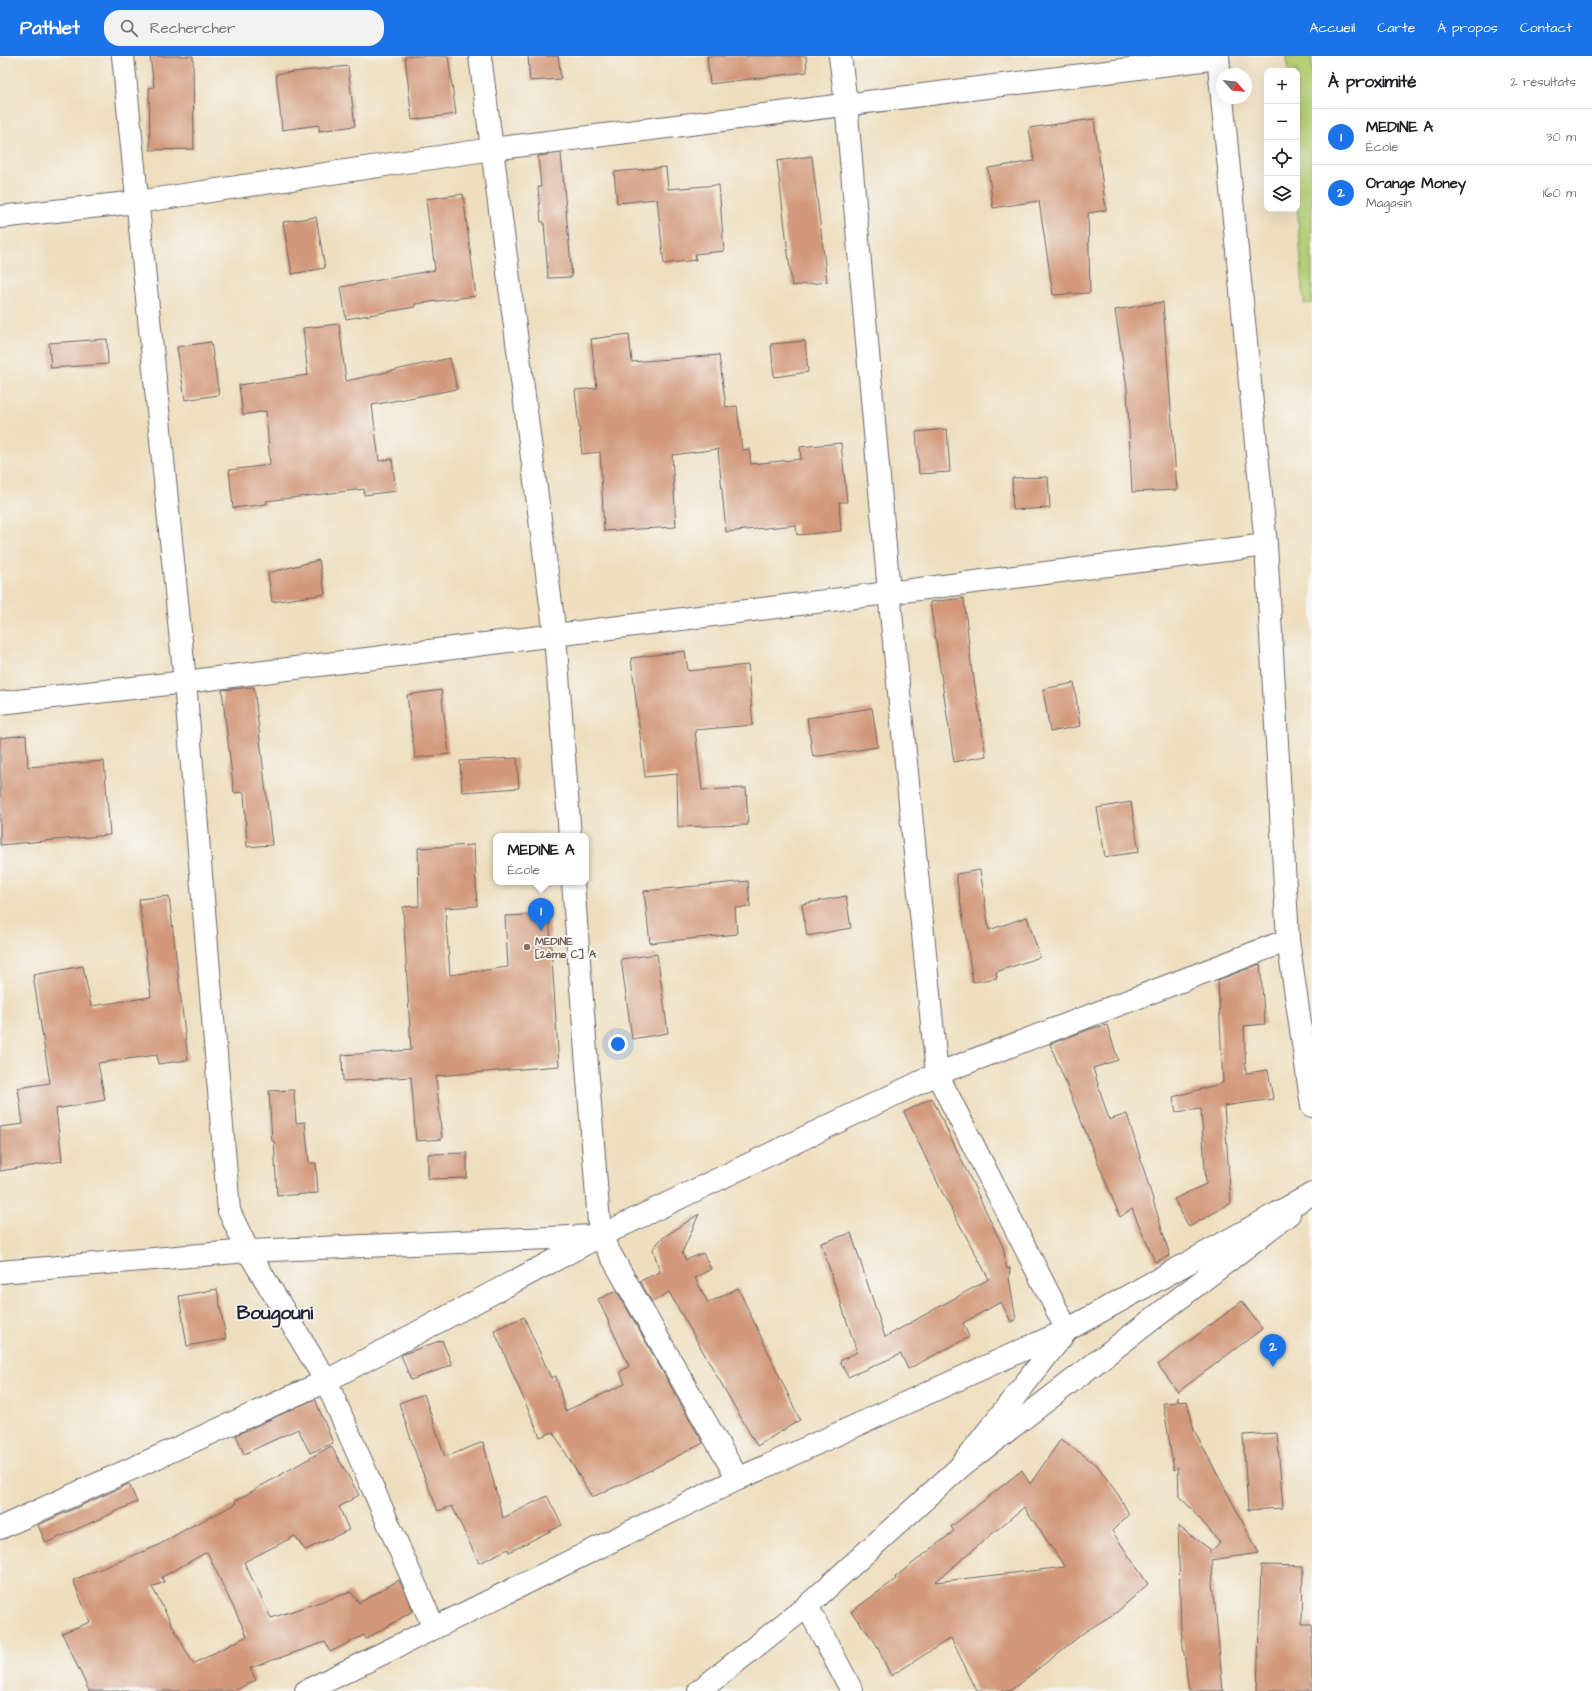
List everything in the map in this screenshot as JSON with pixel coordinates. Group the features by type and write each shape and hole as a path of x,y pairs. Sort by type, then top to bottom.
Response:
{"street":[{"path":"123,56 185,682 228,1211 248,1251 326,1381 434,1628"},
{"path":"480,56 555,635 570,833"},
{"path":"840,56 846,103 889,592 937,1074 1067,1330"},
{"path":"0,217 137,202 492,149 1218,57 1219,68"},
{"path":"1223,104 1266,545 1288,940 1312,1106"},
{"path":"0,703 185,682 1266,545"},
{"path":"573,885 600,1236 738,1479"},
{"path":"0,1528 326,1381 600,1236 937,1074 1288,940"},
{"path":"306,1691 738,1479 1067,1330 1312,1195"},
{"path":"699,1691 807,1606 959,1468 1312,1195"},
{"path":"0,1272 248,1251 600,1236"},
{"path":"959,1468 1067,1330"},
{"path":"807,1606 852,1691"}],"green space":[{"path":"1287,56 1312,56 1312,303 1304,304 1298,212 1300,212 1300,68 1288,68"}],"building":[{"path":"150,56 193,56 194,149 150,150 149,88 154,87"},
{"path":"405,56 448,56 456,114 412,120"},
{"path":"528,56 558,56 561,79 530,81"},
{"path":"707,56 806,56 807,72 710,84"},
{"path":"348,66 355,126 319,131 319,125 282,130 276,74"},
{"path":"1094,119 1106,210 1088,213 1090,293 1053,295 1039,201 993,208 988,168 1034,161 1029,128"},
{"path":"561,153 572,277 548,278 544,222 541,222 538,187 541,187 538,156"},
{"path":"812,156 827,282 792,286 777,161"},
{"path":"666,167 668,189 719,185 724,251 695,254 696,260 664,264 657,199 617,203 614,172"},
{"path":"463,194 476,296 415,304 415,307 346,319 341,287 435,270 426,199"},
{"path":"316,217 325,268 292,274 283,222"},
{"path":"1163,302 1177,490 1132,492 1127,388 1115,310"},
{"path":"339,324 346,381 450,358 457,389 372,405 379,461 392,459 396,491 364,495 364,489 266,501 267,504 233,508 229,470 270,465 266,411 243,415 239,385 308,375 303,328"},
{"path":"629,334 632,362 719,355 726,407 737,406 742,450 749,449 751,464 801,459 800,447 841,443 847,502 839,502 841,531 797,535 796,525 726,532 718,449 672,455 676,527 604,531 600,452 582,454 575,390 597,388 591,339"},
{"path":"107,339 108,364 51,368 49,343"},
{"path":"805,341 808,372 774,377 771,344"},
{"path":"211,342 219,395 185,400 177,347"},
{"path":"947,429 950,472 919,474 916,432"},
{"path":"1048,477 1050,508 1013,510 1012,478"},
{"path":"319,560 325,594 272,602 268,573"},
{"path":"964,598 972,673 986,756 954,762 930,602"},
{"path":"685,651 688,671 748,665 753,725 695,730 702,790 746,788 748,825 678,827 677,774 645,777 631,658"},
{"path":"1074,683 1080,726 1050,732 1043,689"},
{"path":"254,687 272,845 247,847 244,792 234,793 222,690"},
{"path":"441,690 449,754 415,758 407,695"},
{"path":"872,708 878,747 813,757 807,718"},
{"path":"26,735 28,767 104,761 110,835 0,845 0,738"},
{"path":"517,758 519,788 462,792 460,761"},
{"path":"1131,802 1139,852 1105,857 1097,808"},
{"path":"474,845 477,906 445,908 450,975 508,967 505,916 549,914 559,1066 436,1076 442,1139 416,1141 411,1077 343,1081 342,1055 411,1050 403,907 419,906 418,848"},
{"path":"980,870 989,930 1027,917 1040,957 996,972 997,978 973,982 956,874"},
{"path":"748,881 750,907 735,908 737,934 650,943 644,891"},
{"path":"169,896 188,1060 158,1064 157,1055 98,1063 105,1100 56,1109 62,1161 0,1171 0,1127 23,1124 18,1088 50,1083 33,975 83,966 91,1006 151,997 139,899"},
{"path":"846,896 851,928 807,936 802,904"},
{"path":"657,954 668,1033 632,1039 621,959"},
{"path":"1260,964 1265,1024 1244,1026 1246,1073 1268,1070 1273,1099 1224,1106 1231,1203 1189,1227 1174,1199 1206,1184 1201,1109 1176,1112 1173,1097 1223,1083 1218,980"},
{"path":"1107,1025 1118,1060 1093,1068 1109,1120 1127,1114 1170,1256 1155,1262 1132,1209 1120,1217 1050,1044 1093,1028"},
{"path":"294,1090 296,1123 305,1122 309,1163 316,1163 318,1193 277,1196 269,1091"},
{"path":"932,1098 1003,1247 1007,1269 1010,1268 1009,1278 1016,1320 1011,1322 1001,1302 963,1323 969,1337 908,1369 901,1354 848,1377 840,1361 857,1352 821,1243 851,1233 885,1337 989,1279 942,1192 904,1112"},
{"path":"467,1153 467,1178 428,1179 428,1154"},
{"path":"699,1214 682,1253 686,1260 703,1253 711,1269 695,1278 708,1303 738,1288 800,1420 757,1446 669,1292 652,1302 640,1281 660,1272 653,1249 661,1239"},
{"path":"217,1289 226,1339 187,1346 179,1296"},
{"path":"617,1291 703,1443 629,1481 592,1497 553,1432 540,1437 494,1330 524,1317 551,1378 556,1376 565,1411 625,1384 620,1372 629,1366 598,1299"},
{"path":"1242,1301 1262,1329 1178,1392 1158,1365"},
{"path":"442,1340 452,1365 411,1380 401,1355"},
{"path":"424,1394 445,1457 483,1442 503,1518 547,1496 562,1525 509,1552 508,1549 479,1563 452,1506 438,1511 420,1466 399,1403"},
{"path":"1177,1397 1179,1402 1187,1401 1194,1430 1259,1553 1211,1560 1223,1691 1189,1691 1181,1630 1178,1526 1210,1549 1210,1553 1220,1542 1179,1495 1178,1467 1174,1470 1163,1403 1177,1402"},
{"path":"315,1399 333,1443 310,1453 298,1429 244,1454 236,1435"},
{"path":"1277,1433 1283,1508 1248,1510 1243,1435"},
{"path":"1061,1439 1097,1465 1119,1496 1129,1514 1112,1531 1148,1584 1117,1612 1086,1631 1010,1691 977,1691 951,1638 891,1676 875,1642 851,1612 896,1579 895,1577 954,1531 951,1527 1022,1470 1030,1484","holes":["1024,1507 1065,1567 935,1582"]},
{"path":"331,1446 359,1495 339,1507 349,1530 305,1550 295,1536 244,1562 271,1618 351,1592 359,1603 399,1580 413,1611 366,1639 364,1635 330,1652 325,1642 250,1668 256,1680 234,1691 89,1691 62,1633 90,1622 73,1580 157,1546 186,1529 236,1504 235,1501","holes":["207,1552 247,1636 193,1664 152,1587 164,1582 162,1577"]},
{"path":"129,1484 137,1502 46,1543 38,1525"},
{"path":"1261,1565 1303,1566 1302,1624 1312,1624 1312,1691 1257,1691"}],"place":[{"name":"MEDINE A","path":"541,931"},
{"name":"MEDINE [2ème C] A","path":"527,947"},
{"name":"Orange Money","path":"1273,1367"}],"district":[{"name":"Bougouni","path":"275,1312"}]}
